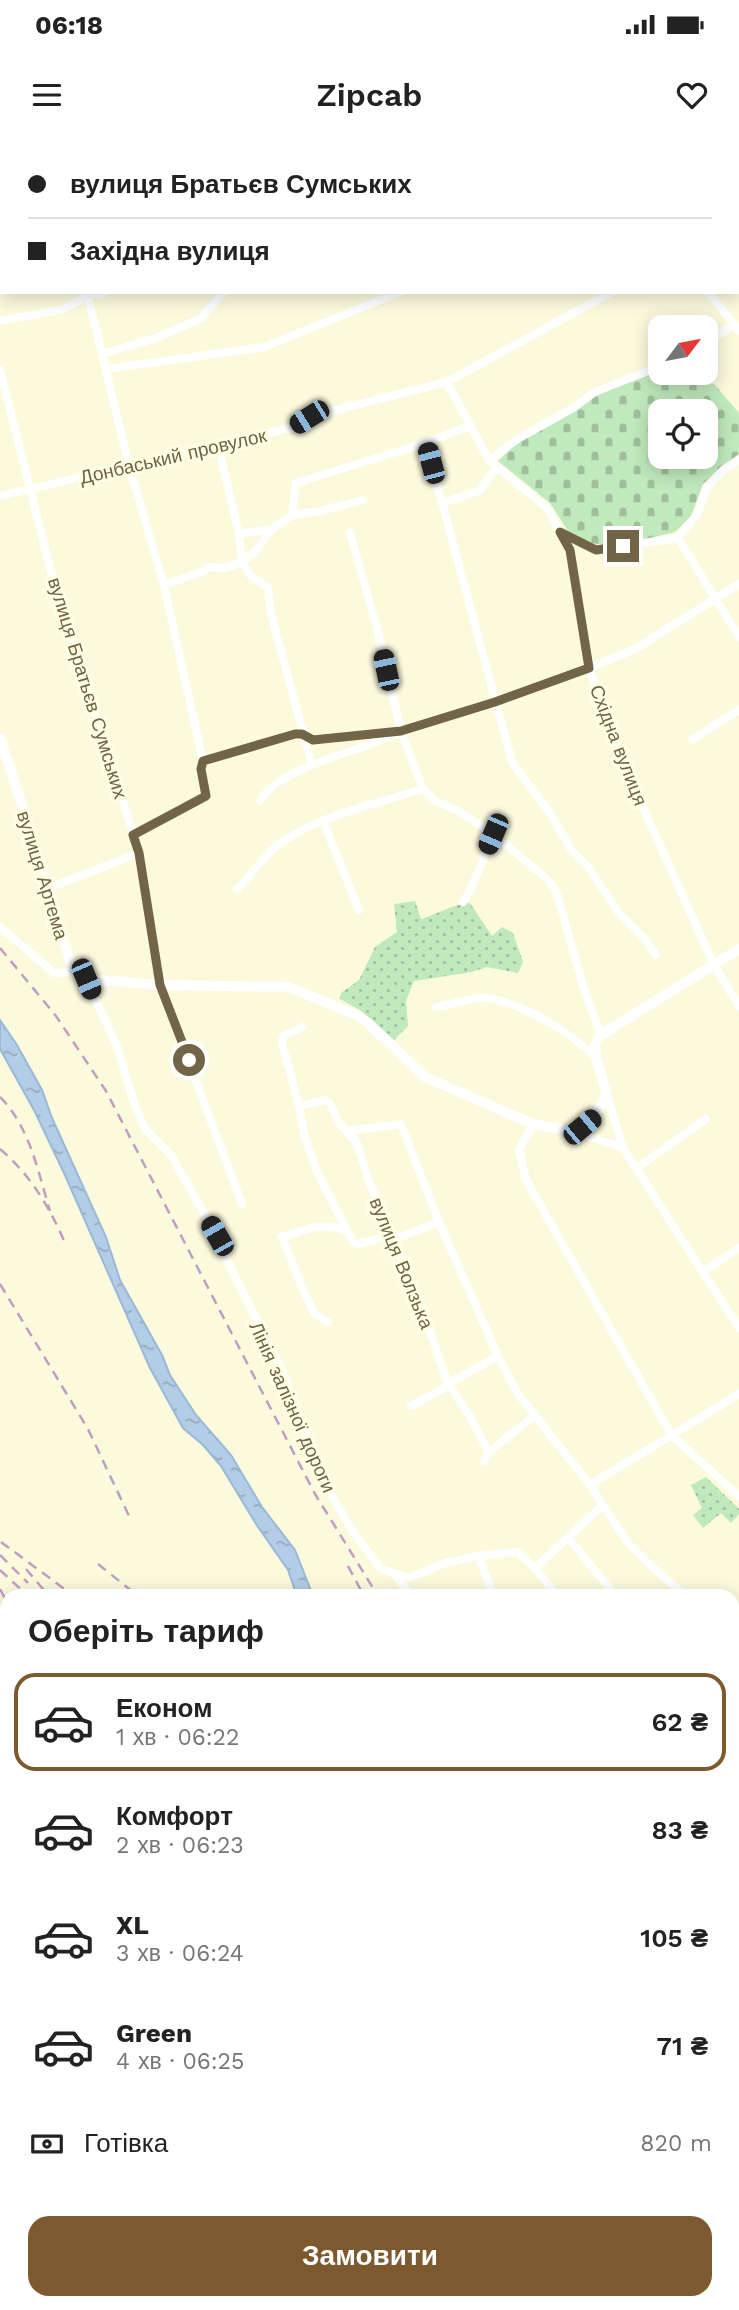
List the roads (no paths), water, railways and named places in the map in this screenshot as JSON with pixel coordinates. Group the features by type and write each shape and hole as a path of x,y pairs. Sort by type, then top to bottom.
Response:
{"street":[{"path":"102,354 156,338 200,319 223,294"},
{"path":"106,369 264,347 395,294"},
{"name":"Донбаський провулок","path":"0,496 290,428 309,417 447,382 608,294"},
{"path":"710,294 737,327 718,338"},
{"path":"0,321 63,309 84,296 164,585 203,761 201,769 206,796 133,835"},
{"name":"вулиця Братьєв Сумських","path":"0,370 51,572 139,853 160,985 242,1204"},
{"path":"489,460 516,440 595,393 648,371"},
{"name":"Східна вулиця","path":"447,382 489,460 547,508 570,550 589,668 628,774 714,965 739,1006"},
{"path":"292,515 296,483 426,443 471,425"},
{"path":"426,443 512,762 550,813 572,851 589,868 619,913 645,939 656,955"},
{"path":"218,445 239,534 242,562 250,575 268,588 271,614 312,765"},
{"path":"560,532 596,550 678,538 697,515 707,487 723,470 739,460"},
{"path":"442,503 479,491 497,467"},
{"path":"164,585 209,567 226,568 242,562 256,551 272,529 292,515 320,511 363,499"},
{"path":"239,534 272,529"},
{"path":"350,533 377,628 401,731 423,789 436,801 458,811 493,834 545,878 556,891 584,989 601,1035"},
{"path":"678,538 739,637"},
{"path":"203,761 302,734 313,740 401,731 495,702 635,649 739,584"},
{"path":"693,739 739,710"},
{"path":"260,801 264,794 283,779 312,765 383,741 401,731"},
{"name":"вулиця Артема","path":"0,738 49,888 73,972"},
{"path":"237,889 250,878 259,862 282,842 316,822 423,789"},
{"path":"323,821 359,910"},
{"path":"463,902 474,885 493,834"},
{"path":"49,888 139,853"},
{"path":"0,927 54,973 73,972 86,979 160,985 289,987 346,1010 367,1022 425,1077 533,1124 571,1131 623,1148"},
{"path":"739,949 601,1035 595,1044 596,1057 623,1148 739,1328"},
{"name":"Лінія залізної дороги","path":"86,979 117,1046 135,1106 145,1129 170,1155 217,1236 282,1370 330,1493 354,1533 381,1569 394,1573 406,1589"},
{"path":"436,1007 483,998 522,1008 582,1044 596,1057"},
{"path":"302,1027 283,1036 282,1043 304,1134 317,1172 353,1242 357,1244 402,1236 439,1222"},
{"path":"571,1131 582,1127 594,1117 607,1095"},
{"name":"вулиця Волзька","path":"299,1106 324,1100 330,1103 338,1122 357,1143 391,1237 422,1308 448,1384 489,1452"},
{"path":"637,1168 706,1119"},
{"path":"347,1130 401,1124 439,1222 498,1356 518,1394 590,1485 628,1543 678,1589"},
{"path":"533,1124 519,1150 526,1180 671,1436 739,1496"},
{"path":"328,1322 314,1312 282,1237 307,1229 336,1226 350,1234"},
{"path":"703,1272 739,1248"},
{"path":"411,1406 498,1356"},
{"path":"590,1485 739,1394"},
{"path":"484,1461 489,1452 535,1415"},
{"path":"535,1568 602,1506"},
{"path":"568,1538 610,1589"},
{"path":"394,1573 409,1578 446,1563 517,1552 535,1568 552,1589"},
{"path":"478,1556 491,1589"}],"water":[{"path":"0,1020 42,1090 106,1237 120,1280 162,1355 170,1375 196,1415 231,1455 262,1507 295,1550 310,1589 295,1589 288,1570 221,1466 203,1445 183,1428 150,1368 35,1112 0,1049"}],"railway":[{"path":"0,948 56,1016 106,1091 315,1494 374,1589"},
{"path":"0,1097 26,1136 50,1211"},
{"path":"0,1149 21,1169 38,1192 65,1243"},
{"path":"0,1284 88,1429 129,1516"},
{"path":"1,1542 65,1589"},
{"path":"0,1555 28,1583"},
{"path":"98,1564 129,1589"},
{"path":"348,1566 360,1589"},
{"path":"26,1569 43,1589"},
{"path":"0,1570 20,1589"}]}
